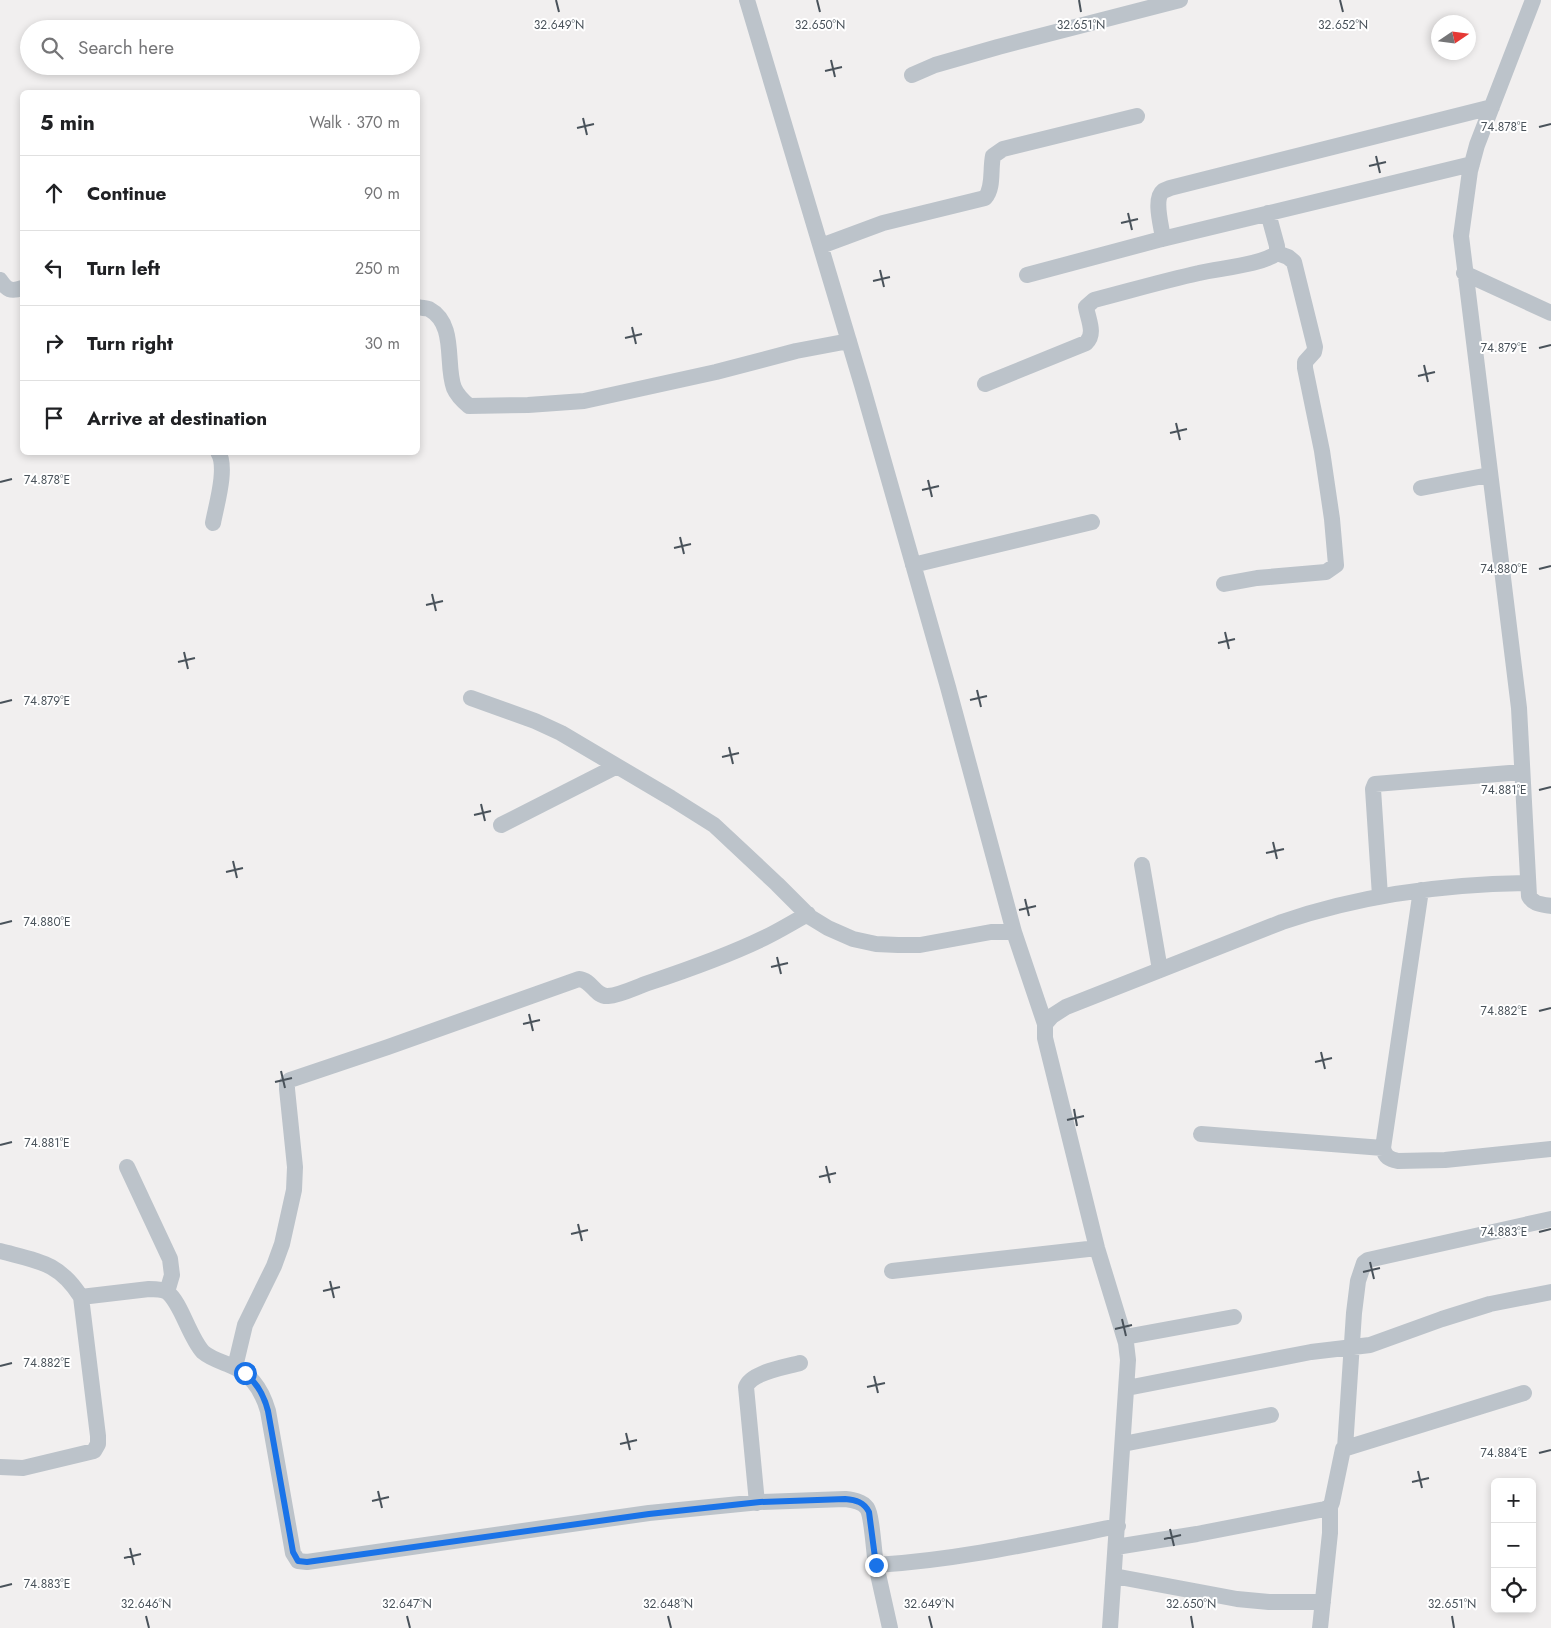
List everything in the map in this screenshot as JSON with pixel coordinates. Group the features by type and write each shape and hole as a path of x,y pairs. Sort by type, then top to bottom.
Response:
{"street":[{"path":"747,0 914,565 1014,932 1046,1024 1045,1038 1098,1248 1124,1337 1128,1360 1127,1388 1110,1628"},
{"path":"912,75 935,65 1180,0"},
{"path":"1533,0 1472,164 1464,203 1461,236 1489,475 1512,645 1519,715 1529,896 1536,904 1551,906"},
{"path":"1164,239 1158,198 1162,192 1170,188 1492,106"},
{"path":"821,246 883,223 985,198 989,194 993,156 1003,150 1137,116"},
{"path":"1027,275 1268,212 1472,164"},
{"path":"1268,212 1277,246 1277,253"},
{"path":"985,384 1086,343 1092,334 1086,307 1094,300 1199,273 1262,260 1277,253"},
{"path":"1224,584 1257,578 1326,572 1336,565 1324,460 1305,368 1306,362 1314,352 1315,347 1294,262 1292,259 1277,253"},
{"path":"1464,273 1551,313"},
{"path":"0,280 8,289 20,288"},
{"path":"420,307 429,309 441,320 449,342 452,380 455,390 469,406 584,401 716,372 796,351 849,341"},
{"path":"213,523 222,468 220,455"},
{"path":"1421,488 1489,475"},
{"path":"914,565 1092,522"},
{"path":"471,698 535,721 561,733 714,825 808,914 828,928 853,939 876,944 920,945 991,932 1014,932"},
{"path":"501,825 617,766"},
{"path":"1380,896 1373,789 1376,784 1522,772"},
{"path":"1142,864 1160,970"},
{"path":"1046,1024 1052,1016 1066,1007 1291,918 1335,905 1422,890 1480,884 1528,883"},
{"path":"1422,890 1383,1148 1386,1156 1391,1160 1398,1161 1445,1160 1551,1149"},
{"path":"229,1365 282,1244 294,1190 295,1167 287,1088 287,1083 290,1080 579,979 587,982 599,994 604,996 614,994 666,977 738,949 764,938 808,914"},
{"path":"1202,1134 1383,1148"},
{"path":"127,1166 170,1259 172,1275 167,1292"},
{"path":"1320,1628 1330,1534 1330,1507 1342,1451 1345,1448 1356,1297 1361,1269 1364,1263 1368,1260 1551,1219"},
{"path":"892,1271 1098,1248"},
{"path":"0,1251 51,1265 72,1282 82,1297 98,1436 96,1448 90,1453 24,1468 0,1468"},
{"path":"82,1297 149,1289 167,1292 173,1299 197,1344 204,1352 252,1379 265,1398 293,1552 298,1561 302,1562 649,1514 757,1503 856,1500 869,1512 876,1565 890,1628"},
{"path":"1127,1388 1311,1352 1379,1342 1490,1304 1551,1292"},
{"path":"1124,1337 1234,1317"},
{"path":"757,1503 747,1383 754,1376 800,1363"},
{"path":"1345,1448 1524,1393"},
{"path":"1123,1444 1271,1415"},
{"path":"1116,1547 1198,1534 1330,1507"},
{"path":"876,1565 916,1563 965,1556 1118,1526"},
{"path":"1114,1576 1246,1600 1323,1602"}],"route":[{"path":"245,1373 252,1379 265,1398 293,1552 298,1561 307,1562 649,1514 760,1502 845,1499 856,1500 867,1508 869,1512 876,1565"}]}
